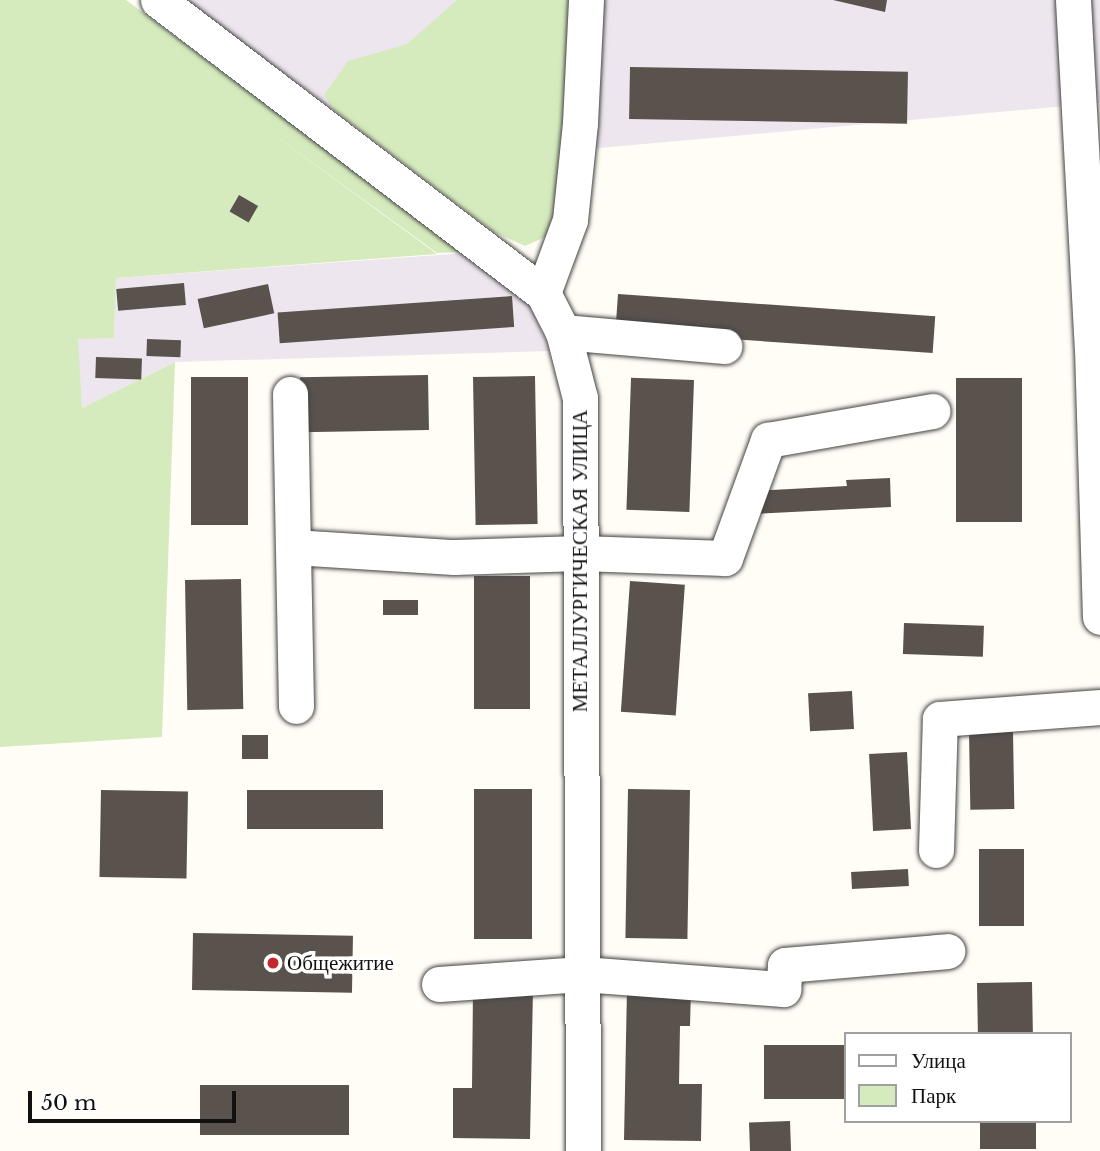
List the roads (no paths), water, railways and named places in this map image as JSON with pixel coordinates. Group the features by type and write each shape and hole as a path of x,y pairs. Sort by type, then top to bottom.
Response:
{"street":[{"name":"МЕТАЛЛУРГИЧЕСКАЯ УЛИЦА","path":"158,0 543,293 563,332 580,398 583,1151"},
{"path":"543,293 570,220 580,123 586,0"},
{"path":"1073,0 1092,348 1100,617"},
{"path":"563,332 724,346"},
{"path":"290,394 296,706"},
{"path":"293,547 454,557 580,552 725,558 768,440 932,411"},
{"path":"936,850 940,719 1100,707"},
{"path":"439,984 582,974 783,989 785,965 947,951"}],"place":[{"name":"Общежитие","path":"273,963"}]}
